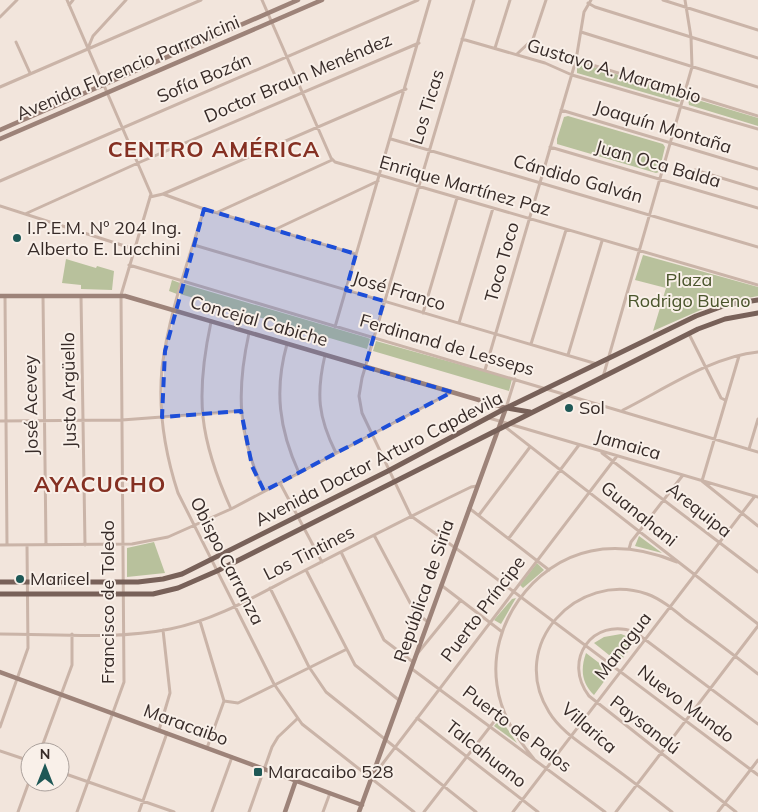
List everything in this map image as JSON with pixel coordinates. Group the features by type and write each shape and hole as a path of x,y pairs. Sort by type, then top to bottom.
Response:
{"main road":[{"name":"Avenida Florencio Parravicini","path":"0,130 298,0"},
{"name":"Avenida Florencio Parravicini","path":"0,139 322,0"},
{"name":"Concejal Cabiche","path":"2,296 122,295 506,408"},
{"name":"Avenida Doctor Arturo Capdevila","path":"0,582 122,582 163,579 212,561 506,408 608,358 710,310 758,300"},
{"name":"Avenida Doctor Arturo Capdevila","path":"0,594 122,595 163,592 217,571 503,425 533,412 689,334 725,319 758,313"},
{"path":"506,408 533,412"},
{"name":"República de Siria","path":"359,812 412,669 468,508 503,425 506,408"},
{"name":"Maracaibo","path":"0,672 362,805"},
{"path":"284,812 296,780"}],"street":[{"path":"0,17 16,0"},
{"path":"67,0 150,190 150,197 163,194 406,89"},
{"path":"68,5 73,0"},
{"path":"88,49 93,36 126,0"},
{"path":"0,87 201,0"},
{"path":"218,212 332,160 262,0"},
{"name":"Sofía Bozán","path":"0,181 418,0"},
{"path":"336,327 406,89 430,0"},
{"name":"Los Ticas","path":"411,516 371,435 362,413 359,396 365,367 384,301 474,0"},
{"path":"495,48 510,0"},
{"path":"516,55 533,39 546,0"},
{"path":"663,0 758,30"},
{"path":"603,377 692,66 691,37 685,0"},
{"path":"590,2 594,7 758,58"},
{"name":"Toco Toco","path":"485,370 572,75 584,12 590,2"},
{"path":"581,32 758,87"},
{"name":"Gustavo A. Marambio","path":"462,39 495,48 572,75 758,130"},
{"path":"16,42 30,73"},
{"name":"Doctor Braun Menéndez","path":"25,214 138,163 419,43"},
{"path":"576,60 758,116"},
{"name":"Joaquín Montaña","path":"561,110 758,169"},
{"name":"Cándido Galván","path":"391,139 758,247"},
{"name":"Juan Oca Balda","path":"550,147 758,208"},
{"name":"Enrique Martínez Paz","path":"332,160 602,241 758,285"},
{"path":"696,170 758,189"},
{"path":"276,230 378,181"},
{"path":"163,194 204,209 356,254"},
{"name":"Francisco de Toledo","path":"77,812 124,682 122,634 122,295 129,265 150,197"},
{"path":"423,313 457,198"},
{"path":"0,206 134,249"},
{"path":"459,323 493,208"},
{"name":"Obispo Carranza","path":"204,209 183,281 162,366 162,417 173,476 194,527 274,684 297,719 414,812"},
{"path":"531,344 566,230"},
{"path":"568,355 602,241"},
{"name":"José Franco","path":"194,245 597,364"},
{"name":"Ferdinand de Lesseps","path":"129,265 758,452"},
{"name":"José Acevey","path":"43,295 46,545"},
{"name":"Justo Argüello","path":"81,295 85,545"},
{"path":"2,296 7,545"},
{"path":"211,322 202,371 201,414 211,462 231,508"},
{"path":"249,333 241,374 241,411 247,451 264,491"},
{"path":"689,334 725,400"},
{"path":"287,344 280,377 280,410 285,441 299,473"},
{"path":"622,411 706,368 739,356 758,352"},
{"path":"325,355 320,380 319,403 323,423 336,453"},
{"path":"739,356 713,438 702,481 758,526"},
{"name":"República de Siria","path":"506,408 515,379"},
{"path":"0,545 122,544 155,540 194,527 452,392"},
{"path":"0,421 122,420 241,411"},
{"name":"Jamaica","path":"489,418 503,425 599,450 756,497"},
{"path":"749,449 758,419"},
{"name":"Guanahani","path":"503,425 758,625"},
{"path":"509,538 579,445"},
{"path":"479,514 530,447"},
{"name":"Arequipa","path":"599,450 758,572"},
{"name":"Puerto Príncipe","path":"371,779 617,456"},
{"path":"629,549 639,531 682,475"},
{"path":"280,483 322,562"},
{"name":"Los Tintines","path":"0,634 122,634 163,630 200,621 235,606 411,516 471,487 477,486"},
{"name":"Managua","path":"513,812 756,497"},
{"path":"468,508 479,514 549,570"},
{"name":"Nuevo Mundo","path":"411,516 514,591 584,646 758,775"},
{"path":"374,535 415,612 428,622"},
{"path":"0,727 27,652 27,545"},
{"path":"534,759 514,733 503,710 496,684 501,631 521,597 549,570 589,551 629,549 658,555 677,562"},
{"path":"341,552 384,640 414,662"},
{"path":"306,570 346,650 358,669 400,700"},
{"path":"441,585 501,631"},
{"path":"270,588 310,667 326,692 476,812"},
{"name":"Villarica","path":"672,812 571,736 549,712 537,682 539,651 553,621 576,601 608,590 621,589 646,594 670,608 758,674"},
{"path":"417,655 461,600"},
{"path":"200,621 224,701 207,748"},
{"path":"616,812 758,625"},
{"path":"584,646 594,636 619,628 634,632 758,724"},
{"path":"159,730 170,693 163,630"},
{"path":"44,742 73,662 72,634"},
{"name":"Paysandú","path":"584,646 578,666 579,675 585,690 596,704 736,812"},
{"path":"224,701 238,703 346,650"},
{"name":"Puerto de Palos","path":"412,669 605,812"},
{"path":"424,812 503,710"},
{"name":"Talcahuano","path":"417,718 538,812"},
{"path":"249,812 275,742 297,719"},
{"path":"138,812 167,733"},
{"path":"0,750 20,757"},
{"path":"212,812 232,757"},
{"path":"718,812 758,760"},
{"path":"70,775 174,812"},
{"path":"18,812 25,792"},
{"path":"323,812 330,793"}],"highlighted area":[{"path":"204,209 356,254 346,290 384,301 365,367 452,392 264,491 252,466 241,411 162,417 165,351"}],"green space":[{"path":"581,63 679,94 680,101 677,102 577,73 577,65"},
{"path":"691,98 758,118 758,126 689,105 688,99"},
{"path":"568,116 663,144 665,147 659,172 656,173 557,144 564,117"},
{"name":"Plaza Rodrigo Bueno","path":"643,255 758,287 758,296 712,305 653,331 666,288 635,280"},
{"path":"66,259 114,271 112,290 81,289 81,285 62,283"},
{"path":"172,280 180,283 177,294 169,291"},
{"path":"184,284 368,338 370,339 367,349 180,294"},
{"path":"376,341 512,379 509,391 373,351"},
{"path":"639,536 662,553 635,546"},
{"path":"154,542 165,573 127,577 127,548"},
{"path":"537,563 544,570 523,588 520,585"},
{"path":"516,598 501,624 494,620 512,599"},
{"path":"621,634 637,640 619,663 594,643 604,637"},
{"path":"586,653 611,672 594,695 587,686 583,676"},
{"path":"502,717 506,727 517,743 494,726"}],"place":[{"name":"I.P.E.M. Nº 204 Ing. Alberto E. Lucchini","path":"17,238"},
{"name":"Sol","path":"569,408"},
{"name":"Maricel","path":"20,579"},
{"name":"Maracaibo 528","path":"258,772"}],"district":[{"name":"CENTRO AMÉRICA","path":"214,149"},
{"name":"AYACUCHO","path":"100,484"}]}
